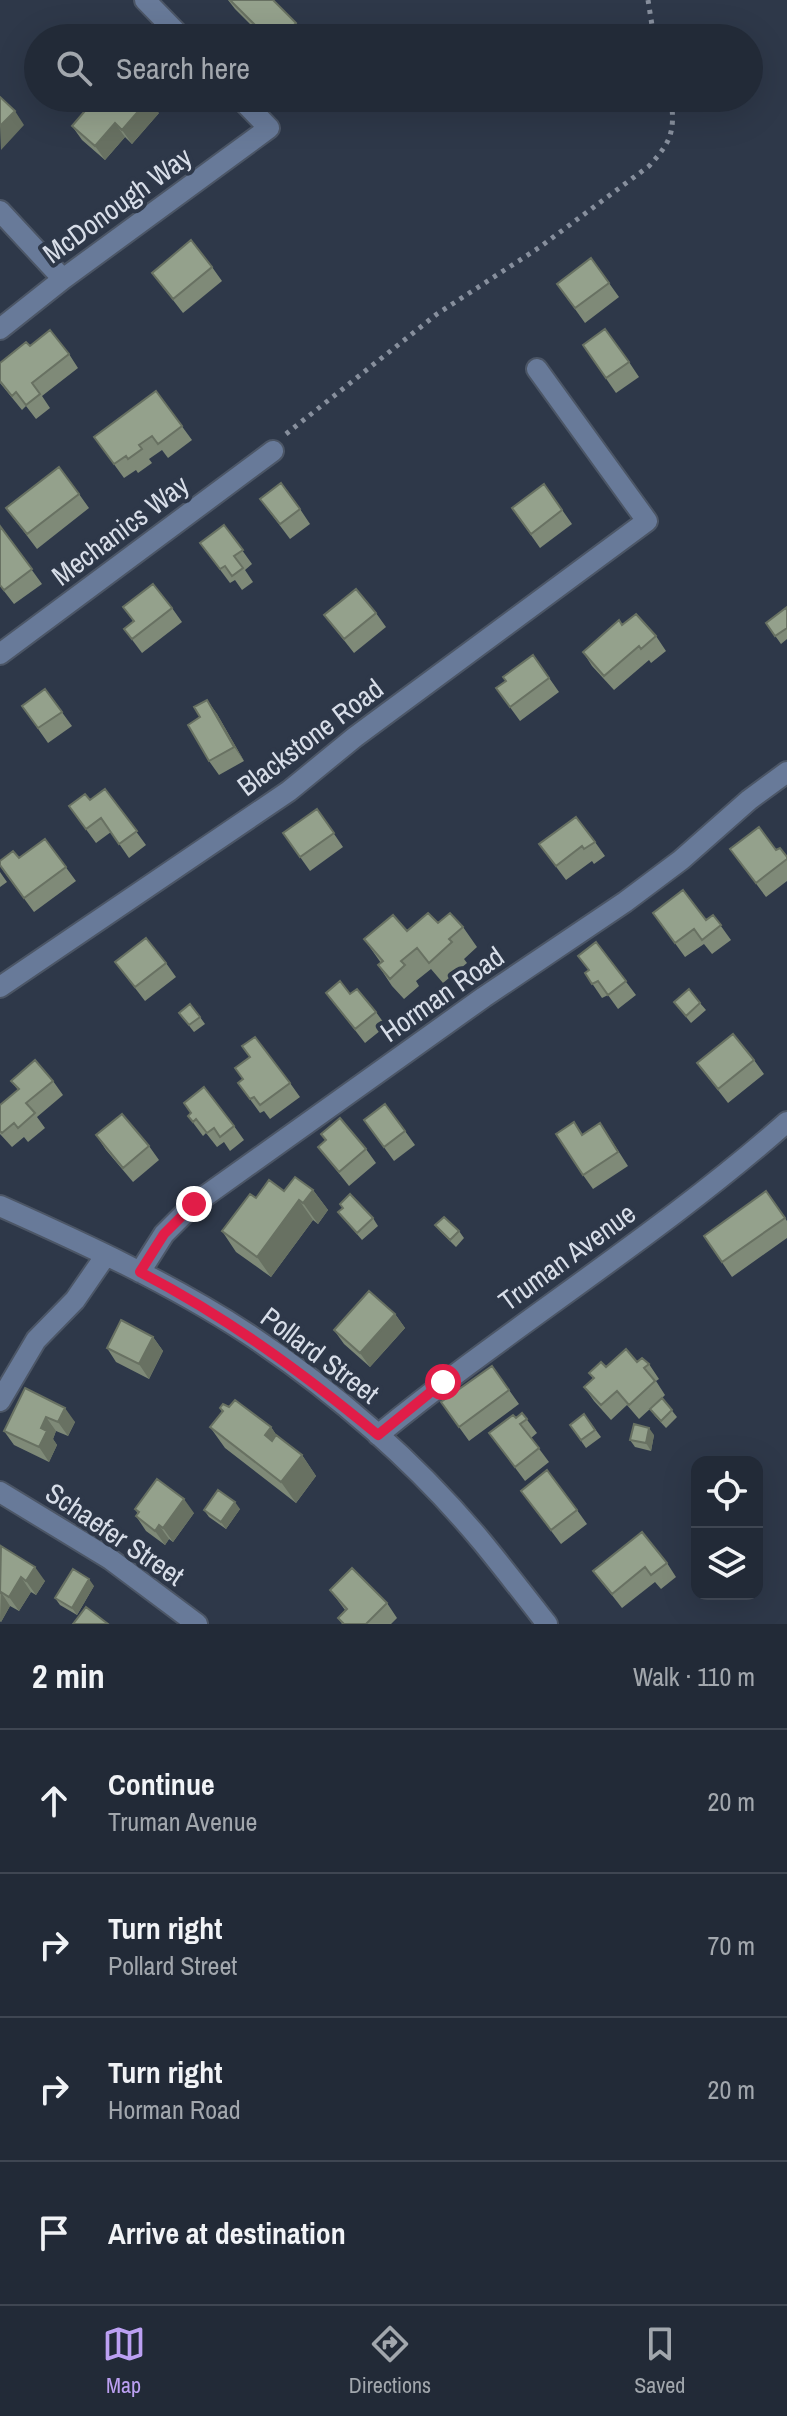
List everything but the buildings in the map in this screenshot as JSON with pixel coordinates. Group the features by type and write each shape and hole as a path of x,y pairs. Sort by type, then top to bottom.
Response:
{"street":[{"path":"145,0 168,24"},
{"name":"McDonough Way","path":"0,329 269,128 254,112"},
{"path":"0,211 63,279"},
{"name":"Blackstone Road","path":"0,987 289,791 355,737 647,521 537,369"},
{"name":"Mechanics Way","path":"0,654 273,451"},
{"name":"Horman Road","path":"140,1272 164,1234 194,1204 484,997 625,902 787,772"},
{"name":"Truman Avenue","path":"378,1435 443,1382 729,1173 787,1122"},
{"name":"Pollard Street","path":"0,1206 140,1272 190,1298 251,1336 378,1435 413,1469 482,1542 547,1624"},
{"path":"0,1401 36,1340 75,1300 106,1255"},
{"name":"Schaefer Street","path":"0,1492 110,1559 197,1624"}],"path":[{"path":"648,0 652,24"},
{"path":"273,451 284,435 437,314 504,272 649,166 672,136 671,112"}],"route":[{"path":"194,1204 164,1234 140,1272 251,1336 378,1435 443,1382"}]}
